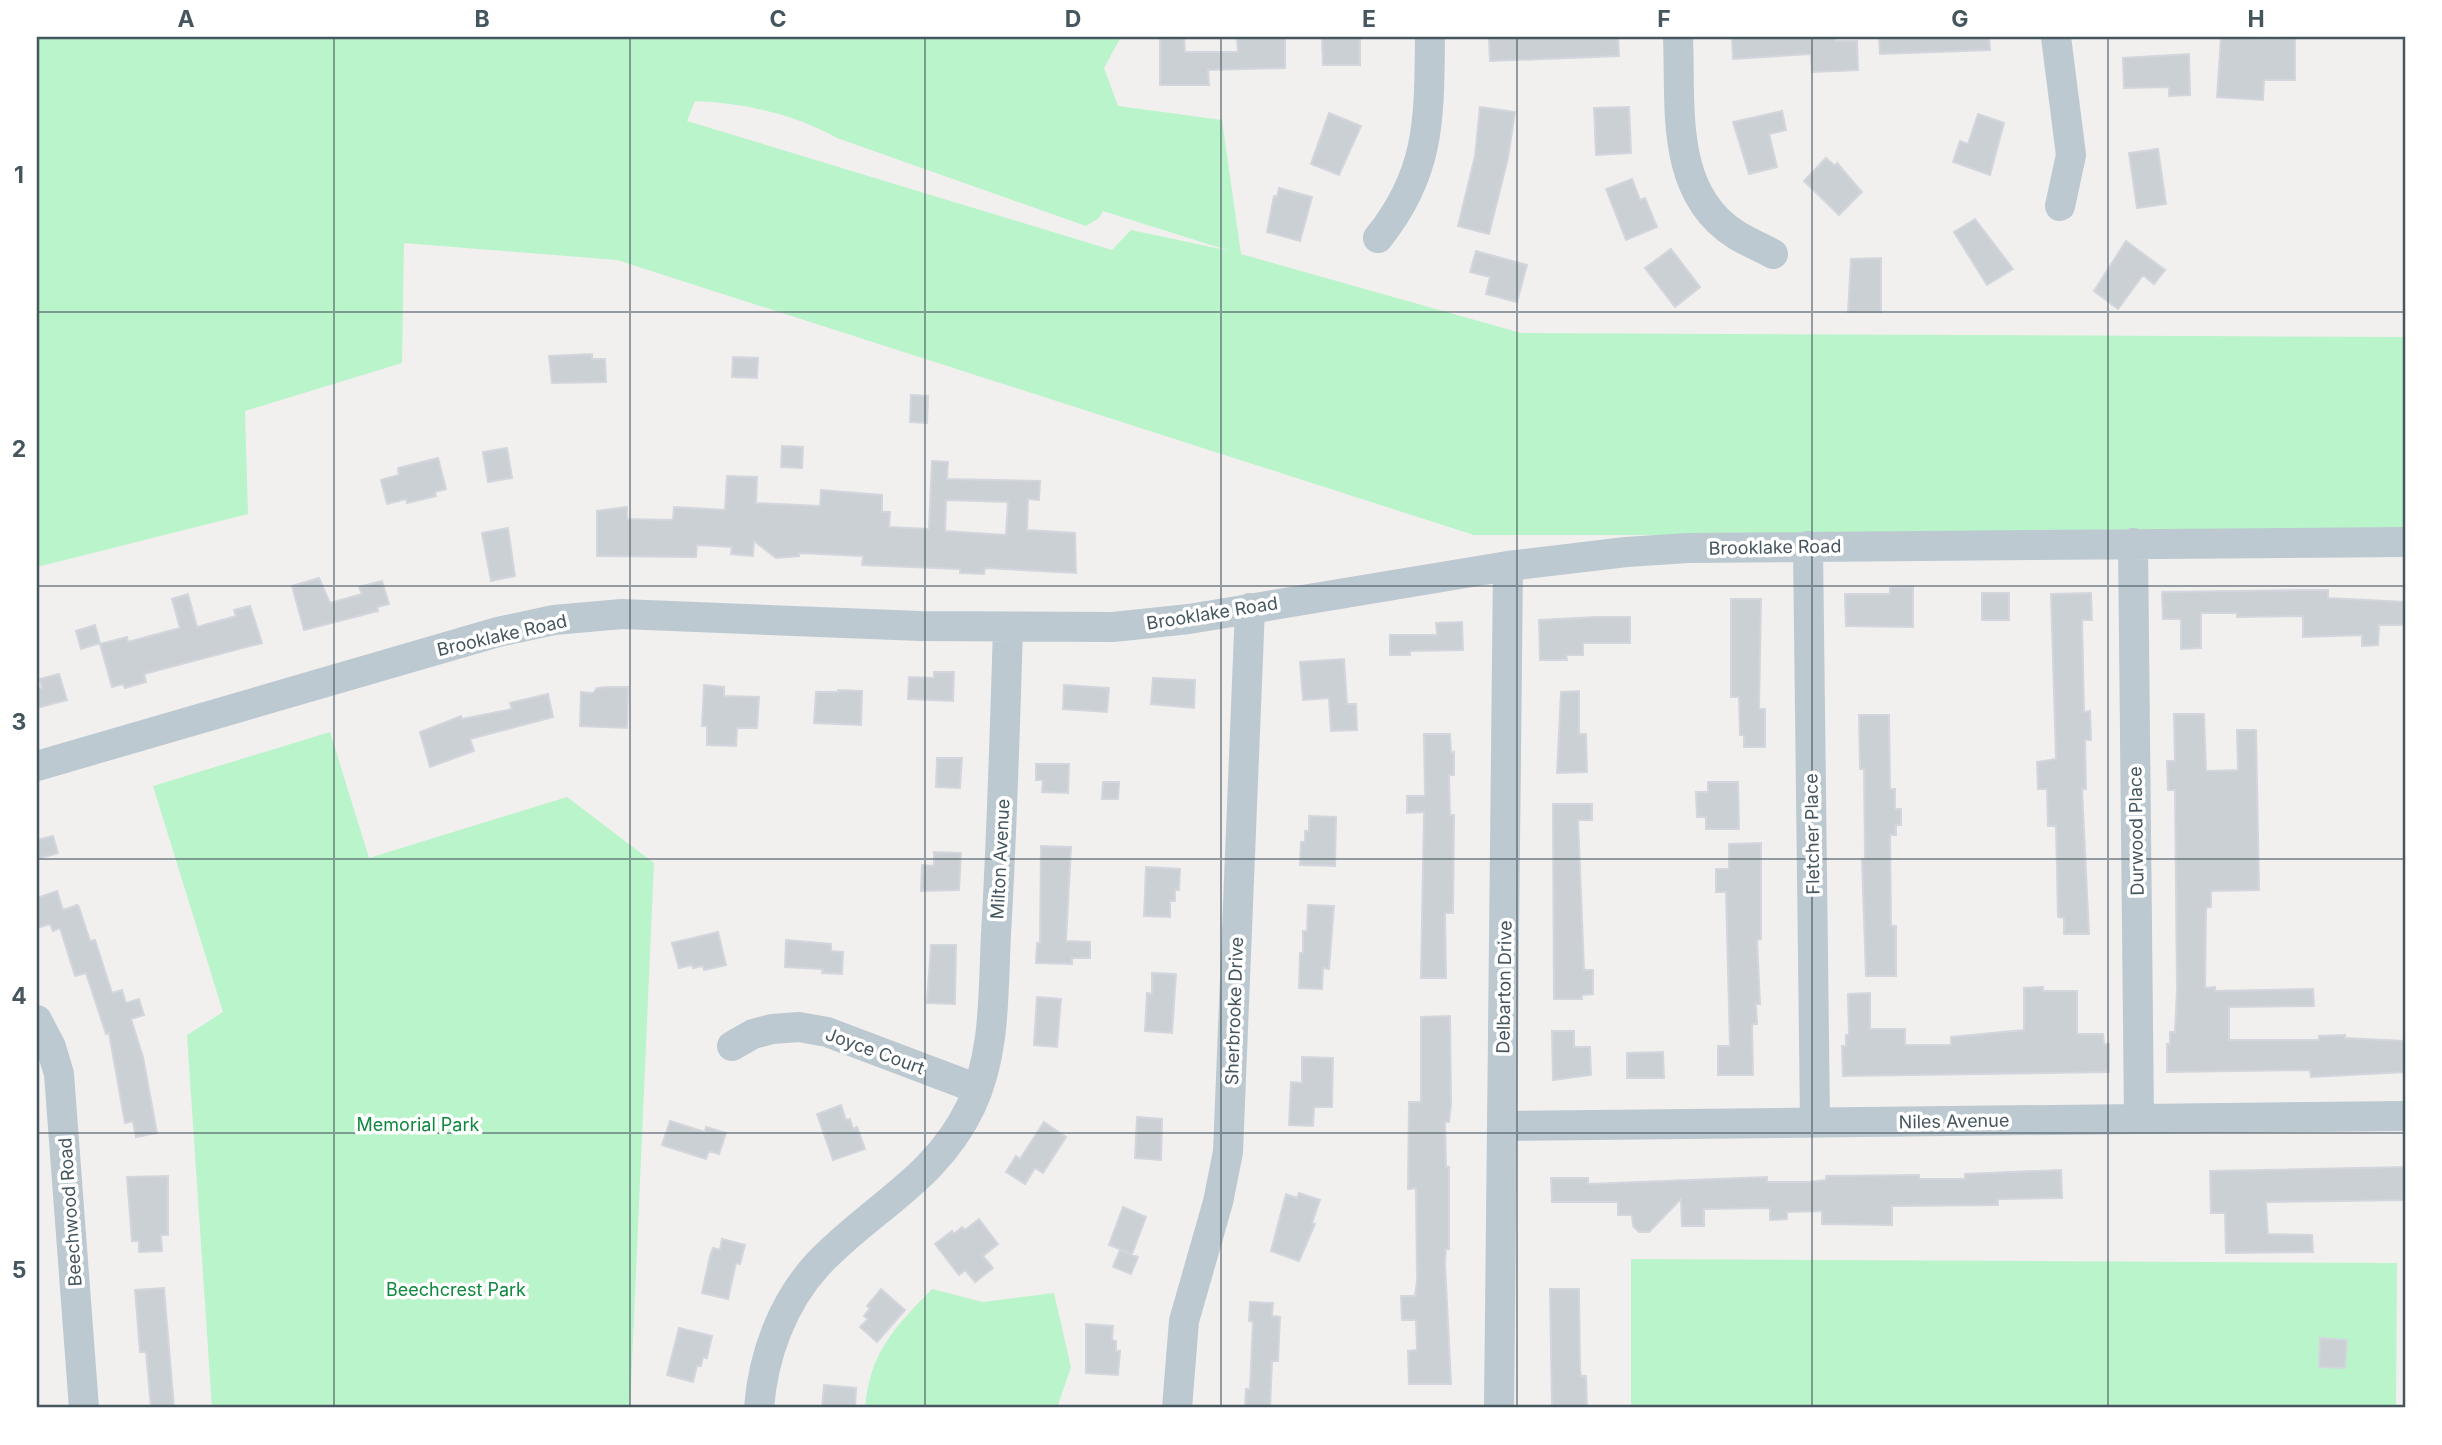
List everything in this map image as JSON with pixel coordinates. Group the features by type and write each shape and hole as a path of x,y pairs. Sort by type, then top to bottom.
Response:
{"street":[{"path":"1378,238 1409,192 1420,166 1429,107 1430,37"},
{"path":"1678,37 1683,155 1691,181 1705,205 1724,225 1773,254"},
{"path":"2056,37 2071,155 2060,206"},
{"name":"Brooklake Road","path":"37,766 498,632 554,620 647,614 1008,627 1113,627 1250,608 1508,566 1639,551 1808,546 2405,542"},
{"name":"Durwood Place","path":"2133,543 2139,1119"},
{"name":"Fletcher Place","path":"1808,546 1815,1122"},
{"name":"Delbarton Drive","path":"1499,1408 1508,566"},
{"name":"Sherbrooke Drive","path":"1177,1408 1184,1321 1218,1202 1228,1152 1250,608"},
{"name":"Milton Avenue","path":"978,1089 990,1045 1002,844 1008,627"},
{"name":"Beechwood Road","path":"37,1020 51,1047 60,1074 84,1408"},
{"name":"Joyce Court","path":"732,1046 753,1034 772,1029 799,1027 827,1031 978,1089"},
{"path":"759,1408 764,1365 782,1319 800,1287 839,1244 938,1159 955,1137 978,1089"},
{"name":"Niles Avenue","path":"1502,1126 2405,1116"}],"green space":[{"path":"37,37 1121,37 1104,68 1118,106 1222,120 1241,254 1521,333 2405,337 2405,536 1474,535 617,260 404,243 402,363 245,411 248,514 37,567","holes":["695,101 787,116 837,138 1086,226 1099,218 1103,211 1230,251 1131,230 1112,250 687,121"]},
{"name":"Memorial Park","path":"330,732 369,858 567,797 654,863 630,1408 212,1408 187,1035 223,1012 153,786"},
{"path":"1631,1259 2397,1263 2396,1408 1631,1408"},
{"path":"932,1289 983,1302 1054,1293 1071,1367 1057,1408 865,1408 872,1371 878,1356 895,1329"}],"building":[{"path":"1160,37 1184,37 1185,52 1238,52 1237,37 1285,37 1285,68 1208,70 1209,85 1160,85"},
{"path":"1489,37 1618,37 1619,56 1490,61"},
{"path":"1732,37 1835,37 1835,41 1857,41 1858,70 1812,72 1811,54 1733,59"},
{"path":"1879,37 1989,37 1990,50 1880,54"},
{"path":"2221,37 2295,37 2295,80 2264,80 2263,100 2217,97"},
{"path":"1322,38 1360,38 1360,65 1323,65"},
{"path":"2189,54 2190,95 2169,96 2169,87 2124,88 2123,58"},
{"path":"1480,107 1515,112 1508,158 1489,234 1458,226 1475,156"},
{"path":"1629,107 1631,153 1596,155 1594,108"},
{"path":"1782,111 1786,130 1769,134 1777,167 1749,174 1733,122"},
{"path":"1329,113 1361,126 1339,175 1311,164"},
{"path":"1978,114 2004,123 1990,175 1953,162 1960,141 1968,144"},
{"path":"2158,149 2166,204 2137,208 2129,153"},
{"path":"1826,158 1835,166 1837,163 1862,192 1839,215 1804,181"},
{"path":"1632,179 1640,200 1645,198 1657,227 1626,240 1606,189"},
{"path":"1279,188 1312,197 1300,241 1267,232 1274,196 1277,197"},
{"path":"1975,219 2013,269 1987,285 1954,232"},
{"path":"2126,241 2165,270 2154,284 2143,275 2118,309 2094,291"},
{"path":"1671,249 1700,287 1675,307 1645,268"},
{"path":"1476,251 1527,265 1517,302 1486,294 1490,277 1470,272"},
{"path":"1881,258 1881,312 1848,312 1851,259"},
{"path":"592,354 592,359 605,359 606,382 552,383 549,356"},
{"path":"733,357 758,358 757,378 732,377"},
{"path":"911,395 928,396 927,423 910,422"},
{"path":"782,446 803,447 802,468 781,467"},
{"path":"507,448 512,478 488,482 483,452"},
{"path":"438,458 446,489 435,492 436,496 407,503 406,499 387,504 381,480 399,475 398,468"},
{"path":"932,461 948,462 947,479 1040,481 1039,500 1028,499 1027,530 1075,533 1076,573 985,568 984,574 960,573 960,569 862,565 863,556 799,553 799,556 776,558 754,541 753,556 731,554 732,547 697,545 696,557 597,556 597,511 627,507 627,519 673,520 674,507 725,510 727,476 757,477 756,503 820,506 821,490 882,495 882,512 890,512 889,527 929,529","holes":["946,500 1008,502 1006,535 945,531"]},
{"path":"508,528 515,576 491,581 482,533"},
{"path":"319,578 330,603 362,594 359,587 382,581 389,604 377,607 378,611 304,630 292,586"},
{"path":"1913,587 1913,627 1846,626 1845,594 1890,594 1890,588"},
{"path":"2328,590 2328,598 2405,602 2405,625 2379,625 2378,645 2362,646 2362,635 2303,637 2303,616 2237,617 2237,613 2201,613 2201,648 2181,649 2181,619 2163,619 2162,592"},
{"path":"1982,593 2009,593 2009,620 1982,620"},
{"path":"2091,593 2092,620 2082,620 2084,712 2090,711 2091,740 2085,740 2086,789 2082,789 2089,934 2064,934 2064,918 2058,917 2056,826 2048,826 2047,789 2038,789 2037,762 2056,759 2051,594"},
{"path":"188,594 197,627 236,616 234,610 250,606 262,643 144,674 146,682 125,688 123,684 112,687 100,644 127,637 128,642 180,628 172,599"},
{"path":"1731,599 1761,599 1759,709 1765,709 1765,747 1744,747 1744,735 1740,735 1739,697 1731,697"},
{"path":"1630,617 1630,643 1583,643 1583,655 1566,655 1567,660 1540,660 1539,620"},
{"path":"1462,622 1463,650 1410,651 1410,655 1390,655 1390,635 1437,635 1436,623"},
{"path":"95,625 100,643 81,649 76,631"},
{"path":"1344,659 1347,704 1356,704 1357,730 1331,731 1329,698 1303,700 1300,662"},
{"path":"934,672 954,672 953,701 908,699 909,677 934,678"},
{"path":"59,674 67,700 37,708 37,689 42,688 40,679"},
{"path":"1153,678 1195,680 1194,708 1151,704"},
{"path":"704,685 724,687 724,696 759,697 757,728 737,728 736,746 707,745 707,726 702,726"},
{"path":"1064,685 1109,688 1107,712 1063,709"},
{"path":"628,687 627,728 580,726 581,692 593,693 597,688"},
{"path":"862,691 861,725 814,723 816,692"},
{"path":"1579,691 1579,734 1586,734 1587,772 1557,773 1561,692"},
{"path":"548,694 553,717 470,739 474,751 430,767 420,732 461,716 462,719 512,709 510,703"},
{"path":"2174,714 2204,714 2206,771 2238,770 2237,730 2256,730 2259,890 2211,891 2211,907 2206,908 2205,988 2215,987 2215,991 2313,989 2314,1006 2229,1007 2229,1040 2319,1040 2319,1036 2345,1035 2345,1038 2405,1041 2405,1072 2311,1077 2310,1070 2167,1072 2167,1044 2170,1044 2170,1032 2175,1032 2177,990 2175,790 2168,790 2167,761 2175,761"},
{"path":"1859,715 1889,715 1890,789 1895,789 1895,809 1901,809 1901,825 1896,825 1896,835 1890,835 1891,926 1896,926 1896,976 1866,976 1862,859 1865,859 1864,769 1860,769"},
{"path":"1424,734 1450,734 1451,753 1454,752 1454,775 1449,775 1450,815 1454,815 1453,913 1445,913 1446,978 1421,978 1424,812 1407,813 1407,796 1425,796"},
{"path":"937,758 962,758 960,788 936,787"},
{"path":"1036,764 1069,764 1068,793 1042,792 1043,780 1036,780"},
{"path":"1103,782 1119,782 1118,799 1102,799"},
{"path":"1708,782 1738,782 1739,829 1706,829 1706,817 1697,817 1696,792 1708,792"},
{"path":"1553,804 1592,804 1592,820 1578,820 1584,970 1593,970 1593,994 1582,995 1582,999 1554,999"},
{"path":"1309,816 1336,817 1335,866 1300,865 1301,842 1305,842 1305,831 1309,831"},
{"path":"53,836 58,853 37,859 37,840"},
{"path":"1761,843 1761,939 1757,940 1760,1004 1756,1004 1757,1024 1752,1024 1753,1075 1718,1075 1718,1046 1730,1046 1726,892 1716,892 1716,869 1729,869 1729,844"},
{"path":"1041,846 1071,847 1066,941 1090,942 1090,958 1072,958 1072,964 1036,963 1037,943 1040,943"},
{"path":"934,852 961,853 959,890 921,891 922,865 934,866"},
{"path":"1146,867 1180,869 1179,890 1175,890 1175,901 1170,901 1170,917 1144,916"},
{"path":"57,891 63,910 77,905 79,907 90,941 95,940 112,993 122,990 126,1003 139,999 144,1015 131,1019 143,1057 157,1133 136,1137 133,1121 125,1123 109,1033 106,1034 86,973 75,976 60,928 53,931 50,924 37,928 37,898"},
{"path":"1308,905 1334,906 1329,969 1323,968 1322,989 1299,988 1300,953 1303,953 1303,931 1307,931"},
{"path":"718,932 726,965 704,970 703,966 693,968 692,965 679,968 672,943"},
{"path":"786,940 831,944 831,951 843,952 842,974 822,973 823,969 785,967"},
{"path":"931,945 956,945 955,1004 927,1003"},
{"path":"1152,973 1176,974 1172,1033 1145,1031 1147,993 1152,994"},
{"path":"2043,987 2043,991 2077,991 2077,1034 2103,1034 2104,1044 2109,1044 2109,1072 1843,1076 1842,1046 1846,1046 1846,1035 1849,1035 1848,994 1870,993 1870,1029 1905,1029 1905,1045 1951,1045 1951,1037 2024,1030 2024,988"},
{"path":"1037,997 1061,999 1057,1047 1034,1045"},
{"path":"1450,1016 1451,1104 1449,1122 1445,1122 1446,1167 1449,1167 1449,1249 1446,1249 1445,1263 1451,1384 1409,1384 1408,1351 1417,1350 1416,1320 1402,1320 1401,1296 1415,1296 1417,1281 1416,1188 1408,1189 1409,1102 1421,1102 1421,1017"},
{"path":"1552,1031 1574,1031 1574,1047 1590,1047 1591,1075 1553,1080"},
{"path":"1663,1052 1664,1078 1627,1078 1627,1053"},
{"path":"1302,1057 1333,1058 1332,1107 1314,1107 1313,1126 1289,1125 1291,1082 1302,1083"},
{"path":"841,1105 846,1120 850,1119 853,1129 857,1127 865,1149 833,1160 817,1114"},
{"path":"1137,1117 1162,1119 1161,1160 1135,1158"},
{"path":"670,1121 705,1132 706,1127 726,1133 719,1154 709,1151 706,1159 662,1145"},
{"path":"1044,1122 1066,1137 1043,1173 1035,1168 1025,1184 1006,1172 1016,1156 1020,1159"},
{"path":"2405,1167 2405,1200 2266,1202 2268,1234 2312,1235 2313,1252 2226,1253 2225,1213 2211,1213 2210,1171"},
{"path":"2061,1170 2062,1198 1998,1199 1998,1205 1892,1206 1892,1225 1822,1224 1822,1211 1787,1212 1787,1219 1770,1220 1770,1208 1704,1209 1704,1226 1682,1226 1681,1199 1649,1232 1639,1232 1633,1226 1632,1215 1618,1215 1618,1202 1552,1202 1551,1178 1588,1178 1588,1184 1767,1177 1767,1182 1809,1182 1826,1180 1826,1176 1919,1175 1919,1179 1965,1179 1965,1174"},
{"path":"168,1176 168,1235 161,1235 162,1251 139,1252 139,1241 132,1241 127,1177"},
{"path":"1299,1193 1320,1200 1312,1223 1315,1224 1299,1261 1271,1251 1286,1194 1297,1198"},
{"path":"1123,1207 1146,1217 1132,1254 1109,1245"},
{"path":"979,1219 998,1244 983,1256 993,1268 975,1282 965,1270 959,1275 935,1244 952,1231 954,1234 962,1227 965,1230"},
{"path":"722,1239 745,1245 740,1264 736,1263 728,1299 702,1293 710,1256 713,1248 720,1250"},
{"path":"1120,1250 1138,1257 1131,1274 1113,1267"},
{"path":"164,1288 174,1408 151,1408 146,1352 140,1352 135,1290"},
{"path":"881,1289 905,1310 877,1342 860,1327 868,1319 864,1316 870,1308 867,1306"},
{"path":"1550,1289 1579,1289 1580,1369 1581,1376 1586,1376 1587,1408 1552,1408"},
{"path":"1250,1302 1273,1303 1272,1316 1280,1317 1278,1361 1272,1361 1270,1408 1245,1408 1246,1389 1250,1389 1253,1322 1249,1321"},
{"path":"1086,1324 1113,1326 1112,1340 1116,1341 1116,1351 1120,1351 1118,1375 1086,1373"},
{"path":"679,1328 712,1336 707,1358 703,1357 701,1366 697,1366 693,1382 667,1375"},
{"path":"2320,1338 2347,1340 2345,1368 2319,1367"},
{"path":"824,1385 856,1388 855,1408 822,1407"}],"park label":[{"name":"Beechcrest Park","path":"456,1289"}]}
